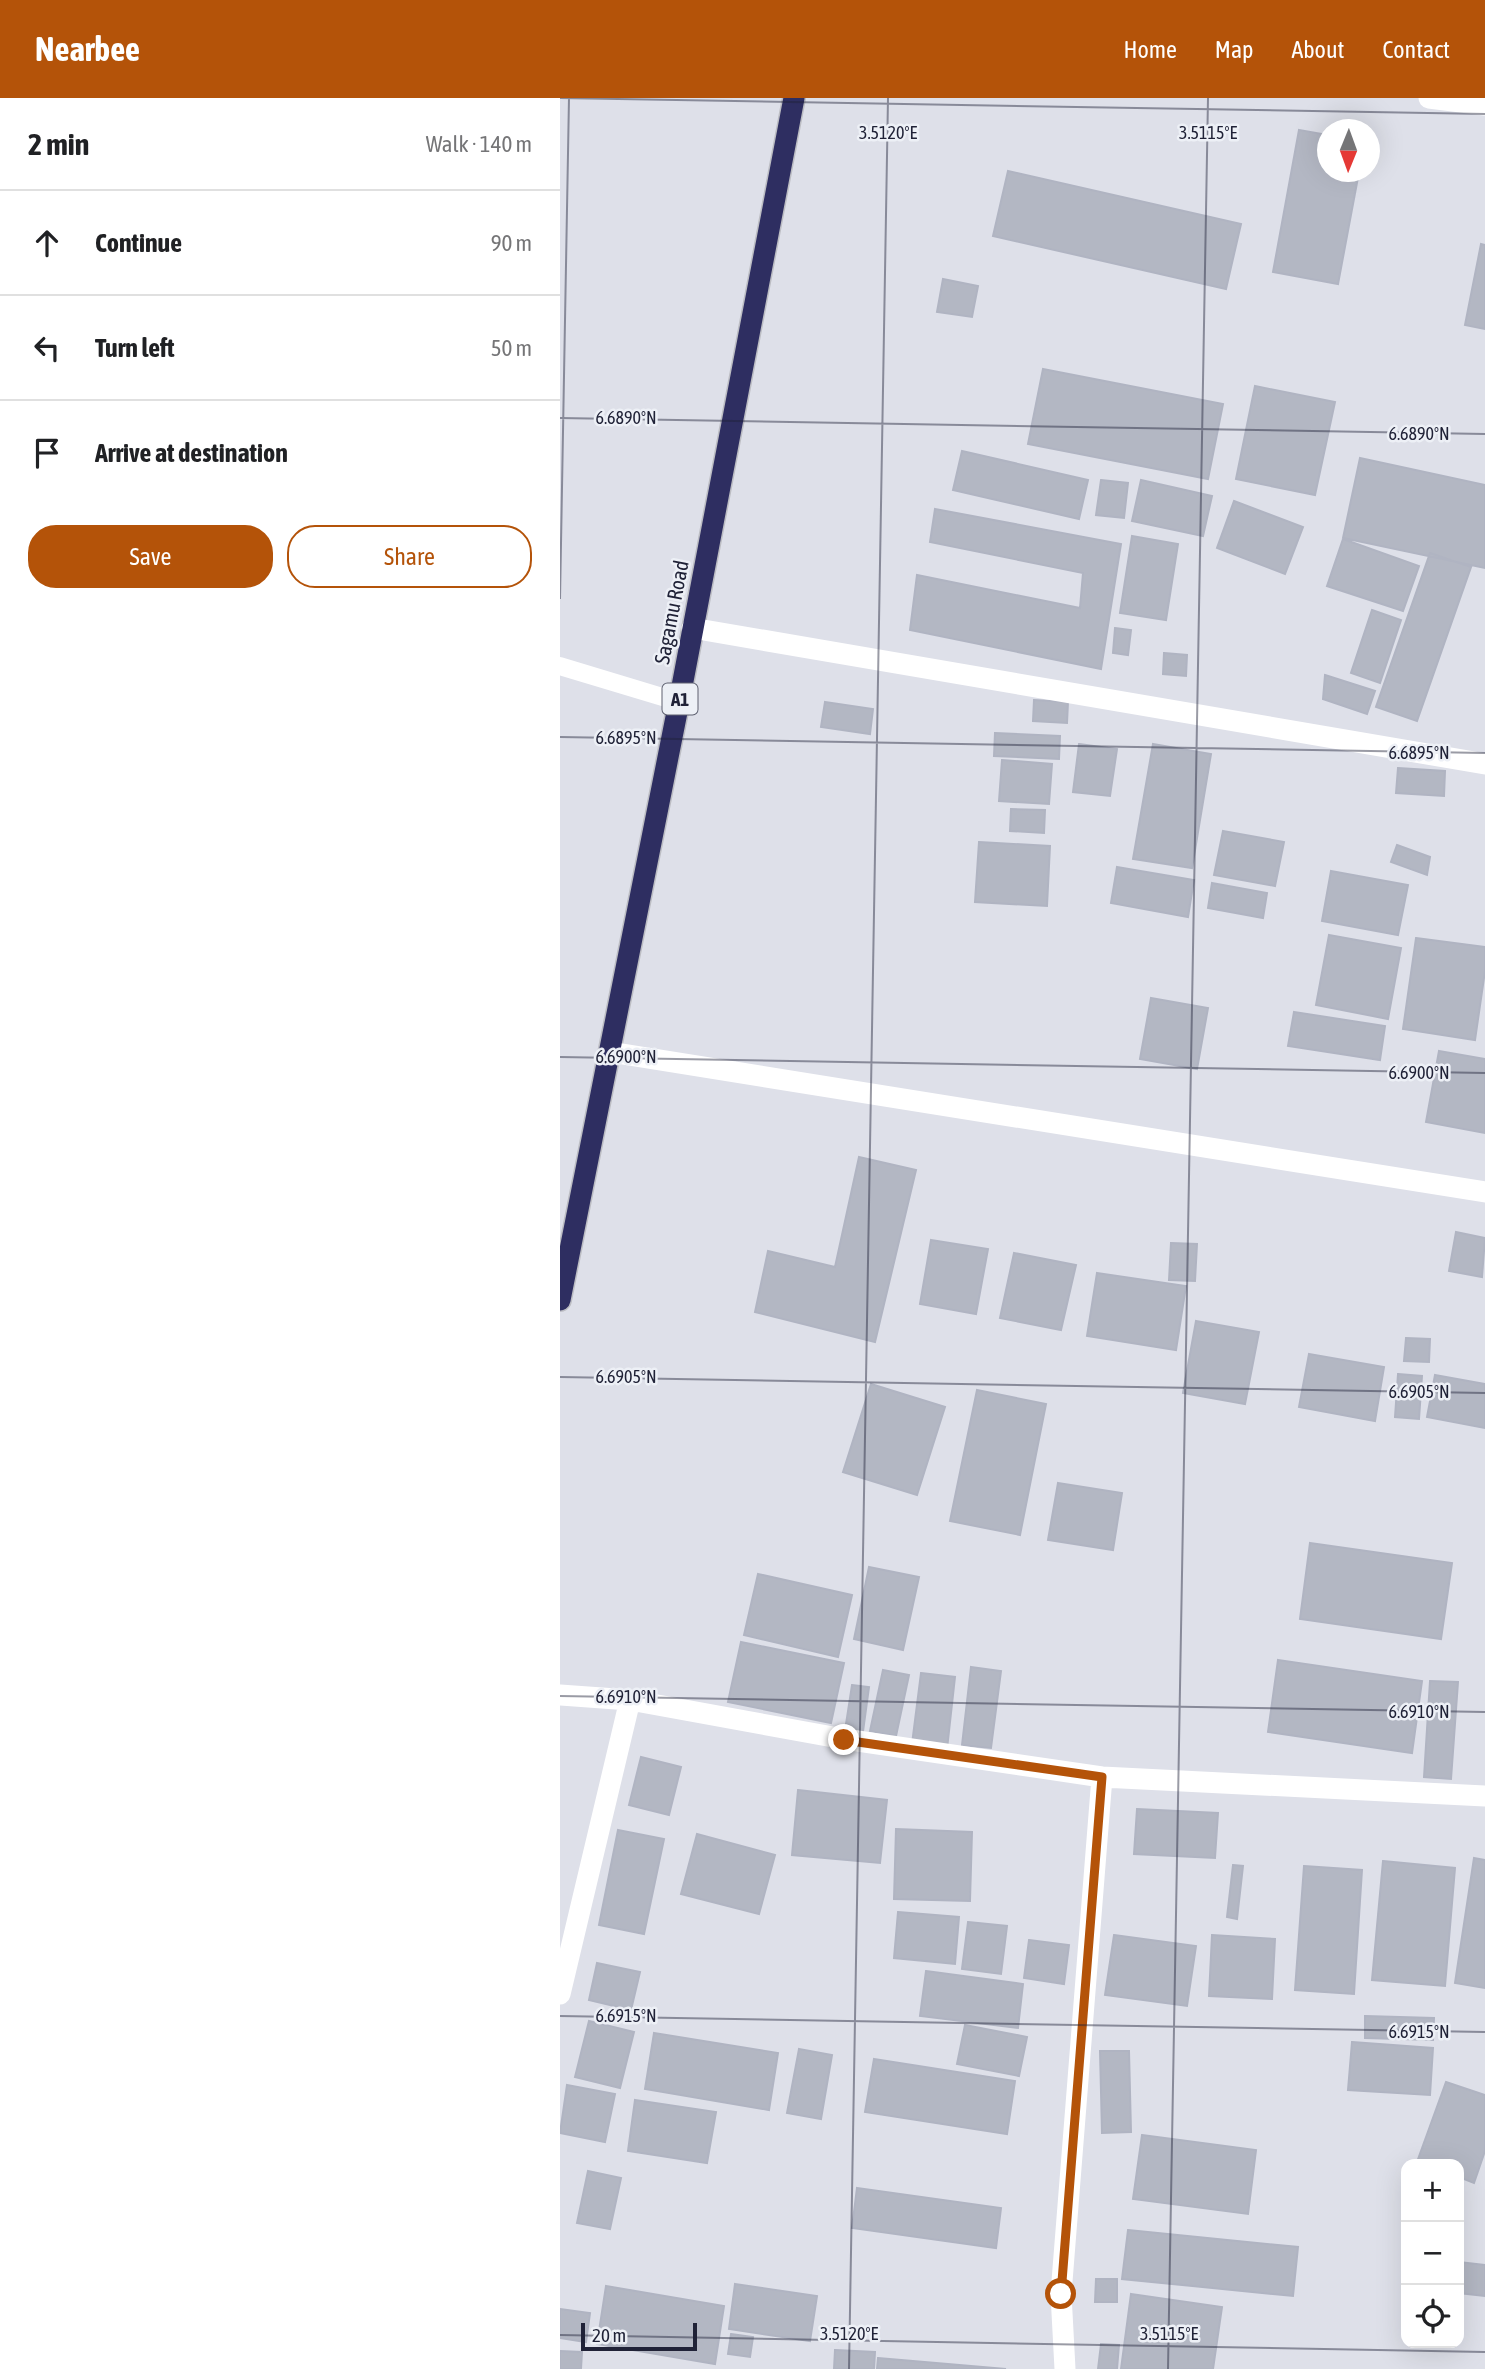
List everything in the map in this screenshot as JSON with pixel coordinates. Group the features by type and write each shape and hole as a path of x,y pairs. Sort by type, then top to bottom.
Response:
{"highway":[{"name":"Sagamu Road","path":"560,1300 679,702 794,98"}],"street":[{"path":"1429,98 1485,105"},
{"path":"692,628 1485,764"},
{"path":"610,1052 1485,1192"},
{"path":"560,1695 630,1700 844,1740 1102,1777 1485,1796"},
{"path":"560,1994 630,1700"},
{"path":"1065,2369 1061,2294 1102,1777"}],"lane":[{"path":"560,666 679,702"}],"building":[{"path":"1299,130 1317,133 1317,182 1357,182 1338,284 1273,272"},
{"path":"1008,171 1241,224 1226,289 993,236"},
{"path":"1481,244 1485,245 1485,329 1465,325"},
{"path":"943,279 978,286 972,317 937,312"},
{"path":"1043,369 1223,404 1208,479 1028,444"},
{"path":"1255,386 1335,402 1315,495 1236,479"},
{"path":"962,451 1088,480 1079,519 953,490"},
{"path":"1360,458 1485,485 1485,568 1343,538"},
{"path":"1101,480 1128,483 1124,518 1096,515"},
{"path":"1141,480 1212,496 1203,536 1132,521"},
{"path":"1234,501 1303,527 1285,574 1217,548"},
{"path":"935,509 1121,544 1101,669 910,630 917,575 1080,608 1083,573 930,542"},
{"path":"1132,536 1178,544 1166,620 1120,613"},
{"path":"1343,539 1419,566 1403,611 1327,586"},
{"path":"1430,553 1471,567 1417,721 1376,707"},
{"path":"1372,610 1401,620 1380,683 1351,673"},
{"path":"1115,628 1131,630 1128,655 1113,653"},
{"path":"1164,653 1187,655 1186,676 1163,674"},
{"path":"1325,675 1375,691 1367,714 1323,699"},
{"path":"1034,700 1068,702 1067,723 1033,721"},
{"path":"825,702 873,709 870,734 821,727"},
{"path":"995,733 1060,736 1059,759 994,756"},
{"path":"1079,744 1117,749 1110,796 1073,792"},
{"path":"1153,744 1211,754 1192,868 1133,859"},
{"path":"1002,760 1052,764 1049,804 999,801"},
{"path":"1398,768 1445,771 1444,796 1396,793"},
{"path":"1011,809 1045,810 1044,833 1010,831"},
{"path":"1223,831 1284,842 1275,886 1214,875"},
{"path":"979,842 1050,846 1047,906 975,902"},
{"path":"1397,845 1430,857 1427,875 1391,862"},
{"path":"1117,867 1194,880 1188,917 1111,903"},
{"path":"1331,871 1408,885 1398,935 1322,921"},
{"path":"1212,883 1267,893 1263,918 1208,908"},
{"path":"1329,935 1401,948 1388,1019 1316,1005"},
{"path":"1416,938 1485,947 1485,971 1475,1040 1403,1029"},
{"path":"1151,998 1208,1008 1197,1069 1140,1059"},
{"path":"1294,1012 1385,1026 1380,1060 1288,1046"},
{"path":"1439,1051 1485,1059 1485,1133 1426,1122"},
{"path":"859,1157 916,1170 875,1342 755,1312 768,1251 835,1267"},
{"path":"1456,1232 1485,1238 1482,1277 1449,1271"},
{"path":"931,1240 988,1249 976,1314 920,1304"},
{"path":"1171,1243 1197,1244 1195,1281 1169,1280"},
{"path":"1014,1253 1076,1265 1061,1330 1000,1318"},
{"path":"1097,1273 1186,1286 1176,1350 1087,1336"},
{"path":"1196,1321 1259,1332 1245,1404 1183,1393"},
{"path":"1406,1338 1430,1339 1429,1362 1404,1361"},
{"path":"1309,1354 1384,1367 1375,1421 1299,1407"},
{"path":"1398,1374 1422,1376 1419,1419 1395,1417"},
{"path":"1435,1375 1485,1384 1485,1428 1427,1417"},
{"path":"871,1384 945,1407 917,1495 843,1472"},
{"path":"977,1390 1046,1404 1020,1535 950,1521"},
{"path":"1058,1483 1122,1493 1113,1550 1048,1540"},
{"path":"1310,1543 1452,1563 1441,1639 1300,1619"},
{"path":"869,1567 919,1577 903,1650 854,1639"},
{"path":"758,1574 852,1595 838,1657 744,1635"},
{"path":"741,1642 844,1663 831,1723 728,1702"},
{"path":"1278,1660 1422,1681 1412,1753 1268,1732"},
{"path":"971,1667 1001,1671 991,1748 962,1745"},
{"path":"883,1670 909,1675 896,1736 870,1731"},
{"path":"921,1673 955,1677 947,1749 912,1744"},
{"path":"1430,1681 1458,1682 1451,1779 1424,1777"},
{"path":"852,1685 869,1687 862,1739 844,1737"},
{"path":"641,1757 681,1767 669,1815 629,1805"},
{"path":"798,1790 887,1800 880,1863 792,1855"},
{"path":"1137,1809 1218,1813 1215,1858 1134,1854"},
{"path":"896,1829 972,1832 970,1901 894,1899"},
{"path":"618,1830 664,1839 644,1934 599,1925"},
{"path":"697,1834 775,1855 759,1914 681,1894"},
{"path":"1474,1858 1485,1860 1485,1988 1455,1983"},
{"path":"1383,1861 1455,1868 1445,1986 1372,1980"},
{"path":"1233,1865 1243,1866 1237,1919 1227,1917"},
{"path":"1304,1866 1362,1870 1354,1994 1295,1990"},
{"path":"898,1912 959,1917 955,1964 894,1958"},
{"path":"968,1922 1007,1926 1001,1974 962,1969"},
{"path":"1114,1935 1196,1946 1187,2006 1105,1995"},
{"path":"1212,1935 1275,1939 1272,1999 1209,1996"},
{"path":"1029,1940 1069,1945 1064,1984 1024,1978"},
{"path":"597,1963 640,1972 631,2010 589,2000"},
{"path":"926,1971 1023,1984 1018,2028 920,2016"},
{"path":"1365,2016 1434,2018 1433,2040 1365,2038"},
{"path":"589,2021 634,2032 620,2088 575,2077"},
{"path":"965,2025 1027,2037 1019,2076 957,2064"},
{"path":"654,2033 778,2053 769,2110 645,2089"},
{"path":"1352,2042 1433,2048 1430,2095 1348,2090"},
{"path":"799,2049 832,2055 821,2119 787,2113"},
{"path":"1100,2051 1129,2051 1131,2132 1102,2133"},
{"path":"874,2059 1015,2081 1007,2134 865,2112"},
{"path":"1446,2082 1485,2095 1485,2151 1474,2183 1464,2179 1464,2159 1418,2159"},
{"path":"567,2085 615,2094 605,2142 560,2133"},
{"path":"635,2100 716,2112 707,2163 628,2151"},
{"path":"1142,2135 1256,2150 1248,2214 1133,2199"},
{"path":"588,2171 621,2178 610,2229 577,2223"},
{"path":"857,2188 1001,2208 996,2248 852,2228"},
{"path":"1128,2230 1298,2247 1293,2296 1122,2279"},
{"path":"1464,2263 1485,2265 1485,2296 1464,2294"},
{"path":"1096,2279 1117,2279 1117,2302 1095,2302"},
{"path":"735,2284 817,2296 810,2341 729,2329"},
{"path":"606,2286 724,2306 715,2364 597,2344"},
{"path":"1131,2294 1222,2307 1213,2369 1121,2369"},
{"path":"560,2309 590,2313 586,2342 560,2338"},
{"path":"731,2334 753,2337 750,2357 728,2354"},
{"path":"1101,2344 1119,2345 1117,2369 1098,2369"},
{"path":"835,2350 875,2352 874,2369 834,2369"},
{"path":"560,2351 582,2352 581,2369 560,2369"},
{"path":"878,2358 1006,2369 877,2369"}],"route":[{"path":"844,1740 1102,1777 1061,2294"}]}
